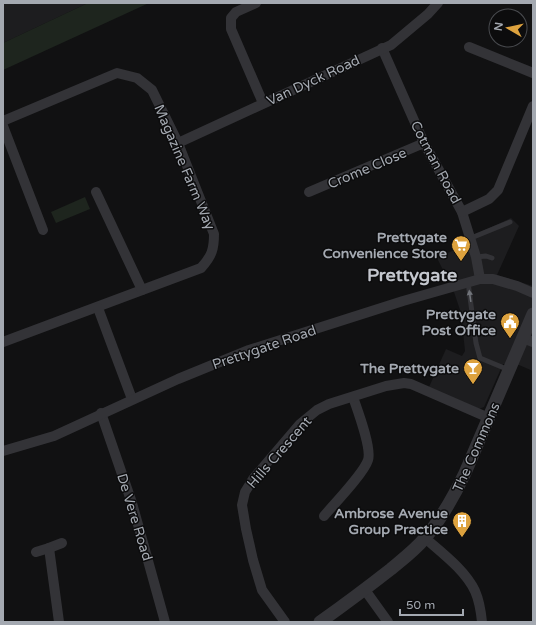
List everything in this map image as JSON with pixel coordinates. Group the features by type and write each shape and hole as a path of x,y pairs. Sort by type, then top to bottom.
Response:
{"street":[{"path":"256,3 236,12 231,18 232,29 263,103"},
{"name":"Van Dyck Road","path":"178,143 390,45 428,14 438,3"},
{"path":"469,47 533,73"},
{"name":"Cotman Road","path":"382,48 424,144 462,212 471,238 480,280"},
{"name":"Magazine Farm Way","path":"3,120 117,73 137,78 152,90 178,143 214,234 214,248 208,260 201,268 98,308 3,342"},
{"path":"462,212 489,199 498,190 533,106"},
{"path":"3,126 43,230"},
{"name":"Crome Close","path":"309,192 424,144"},
{"path":"96,192 142,290"},
{"name":"Prettygate Road","path":"3,451 54,436 132,399 249,350 468,282 493,279 517,286 533,293"},
{"path":"98,308 132,399"},
{"name":"The Commons","path":"320,622 365,590 414,550 443,515 455,495 510,370 528,340 533,314"},
{"name":"Hills Crescent","path":"286,622 262,590 253,560 242,505 245,492 253,479 300,424 309,416 329,404 386,386 404,383 412,384 489,418"},
{"path":"324,516 363,470 368,459 368,449 353,397"},
{"name":"De Vere Road","path":"101,413 132,503 166,622"},
{"path":"425,538 455,565 465,577 474,591 482,622"},
{"path":"36,552 62,543"},
{"path":"49,548 59,622"},
{"path":"365,590 388,622"}],"lane":[{"path":"471,238 510,222"},
{"path":"476,257 486,256 492,258"},
{"path":"468,282 476,343 480,358 510,370"}],"shaded area":[{"path":"3,3 88,3 3,43"},
{"path":"88,3 149,3 3,70 3,43"},
{"path":"85,197 90,209 56,223 51,212"},
{"path":"511,218 519,226 497,275 533,286 533,371 519,365 503,364 484,407 479,409 429,387 446,349 462,356 465,351 461,313 454,292 437,258 467,244 476,234"}],"place":[{"name":"Prettygate Convenience Store","path":"461,262"},
{"name":"Prettygate Post Office","path":"510,339"},
{"name":"The Prettygate","path":"473,385"},
{"name":"Ambrose Avenue Group Practice","path":"462,538"}],"district":[{"name":"Prettygate","path":"412,275"}]}
